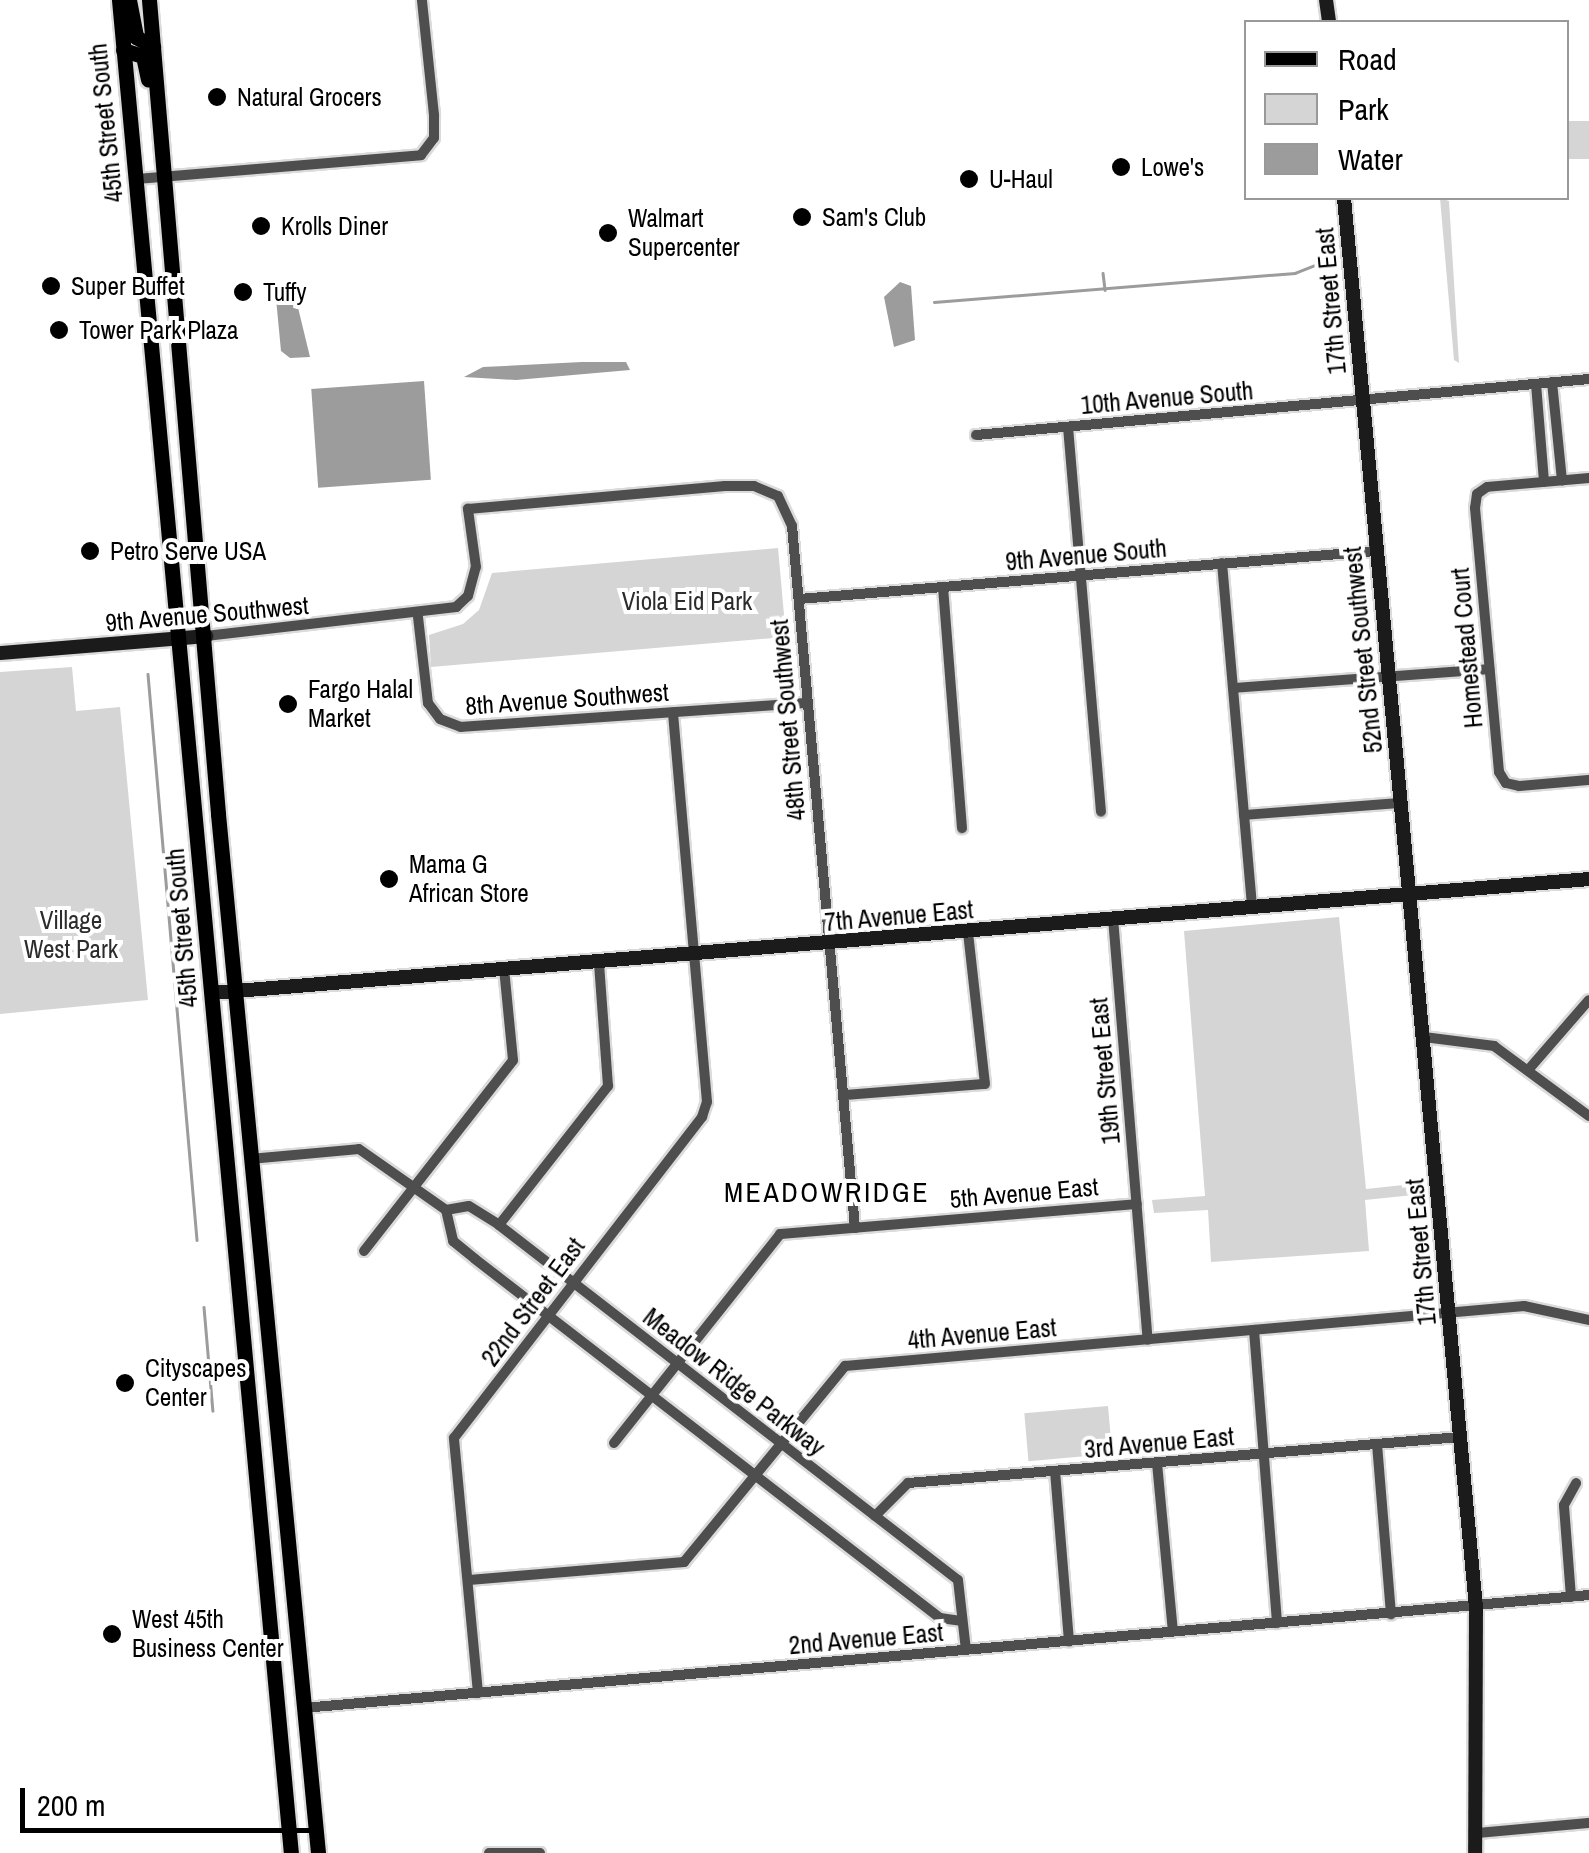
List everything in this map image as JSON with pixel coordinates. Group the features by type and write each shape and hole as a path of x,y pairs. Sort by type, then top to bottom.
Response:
{"main road":[{"name":"45th Street South","path":"119,0 183,638 291,1853"},
{"path":"128,0 136,37 153,48"},
{"name":"45th Street South","path":"149,0 250,1159 318,1853"},
{"path":"123,50 143,56 160,123"},
{"path":"148,288 158,313 169,396 185,408"},
{"path":"161,409 180,430 196,529"}],"street":[{"path":"137,178 421,155 434,138 422,0"},
{"name":"17th Street East","path":"1344,200 1362,401"},
{"name":"10th Avenue South","path":"976,435 1589,379"},
{"path":"1552,382 1562,480"},
{"path":"1536,384 1544,482"},
{"name":"52nd Street Southwest","path":"1362,401 1408,894"},
{"path":"1068,427 1101,812"},
{"name":"Homestead Court","path":"1589,478 1476,494 1489,669 1506,783 1589,780"},
{"name":"9th Avenue Southwest","path":"0,653 418,617 456,607 474,583 468,509 725,486 754,486 778,496"},
{"name":"48th Street Southwest","path":"778,496 790,516 856,1228"},
{"name":"9th Avenue South","path":"798,599 1376,551"},
{"path":"1222,564 1252,904"},
{"path":"943,587 962,828"},
{"name":"8th Avenue Southwest","path":"418,617 428,703 449,725 807,703"},
{"path":"1234,688 1489,669"},
{"name":"22nd Street East","path":"478,1692 454,1438 702,1117 706,1102 673,712"},
{"path":"1244,815 1401,803"},
{"name":"7th Avenue East","path":"212,992 598,964 1252,904 1589,878"},
{"name":"17th Street East","path":"1408,894 1476,1607 1475,1853"},
{"name":"19th Street East","path":"1113,918 1148,1340"},
{"path":"844,1096 985,1084 968,933"},
{"path":"499,1224 608,1086 598,964"},
{"path":"364,1251 512,1060 504,969"},
{"path":"1529,1069 1589,1000"},
{"path":"1424,1037 1468,1038 1529,1069 1589,1116"},
{"name":"Meadow Ridge Parkway","path":"250,1159 359,1149 414,1184 446,1210 453,1241 940,1618 962,1621"},
{"name":"5th Avenue East","path":"614,1443 780,1234 1137,1204"},
{"name":"Meadow Ridge Parkway","path":"446,1210 469,1206 499,1224 958,1580 966,1650"},
{"name":"4th Avenue East","path":"469,1580 684,1562 845,1366 1524,1306 1589,1320"},
{"path":"1254,1330 1276,1623"},
{"name":"3rd Avenue East","path":"875,1516 908,1483 1461,1437"},
{"path":"1377,1444 1391,1614"},
{"path":"1157,1463 1173,1632"},
{"path":"1055,1471 1069,1640"},
{"path":"1572,1597 1564,1505 1576,1483"},
{"path":"1476,1607 1589,1595"},
{"name":"2nd Avenue East","path":"303,1708 1476,1607"},
{"path":"1476,1833 1589,1823"},
{"path":"489,1853 540,1853"}],"green space":[{"path":"1569,121 1589,121 1589,159 1569,159"},
{"path":"1440,200 1449,201 1459,363 1454,360"},
{"name":"Viola Eid Park","path":"778,548 786,637 431,667 429,635 463,624 479,610 492,573"},
{"name":"Village West Park","path":"72,667 76,711 120,707 148,1000 0,1014 0,672"},
{"path":"1339,917 1366,1189 1422,1183 1423,1194 1365,1200 1369,1251 1211,1262 1208,1210 1154,1213 1152,1200 1205,1196 1184,931"},
{"path":"1108,1406 1112,1454 1029,1461 1024,1413"}],"water":[{"path":"286,281 293,287 310,357 290,358 281,351 275,288"},
{"path":"900,282 911,286 915,340 894,347 884,297"},
{"path":"626,362 630,370 516,380 464,377 483,367"},
{"path":"424,381 431,480 318,488 311,389"}],"waterway":[{"path":"934,302 1295,273 1315,265"},
{"path":"1103,273 1105,290"},
{"path":"148,674 197,1240"},
{"path":"204,1307 213,1411"}],"place":[{"name":"Natural Grocers","path":"217,97"},
{"name":"Lowe's","path":"1121,167"},
{"name":"U-Haul","path":"969,179"},
{"name":"Sam's Club","path":"802,217"},
{"name":"Krolls Diner","path":"261,226"},
{"name":"Walmart Supercenter","path":"608,233"},
{"name":"Super Buffet","path":"51,286"},
{"name":"Tuffy","path":"243,292"},
{"name":"Tower Park Plaza","path":"59,330"},
{"name":"Petro Serve USA","path":"90,551"},
{"name":"Fargo Halal Market","path":"288,704"},
{"name":"Mama G African Store","path":"389,879"},
{"name":"Cityscapes Center","path":"125,1383"},
{"name":"West 45th Business Center","path":"112,1634"}],"district":[{"name":"MEADOWRIDGE","path":"827,1192"}]}
